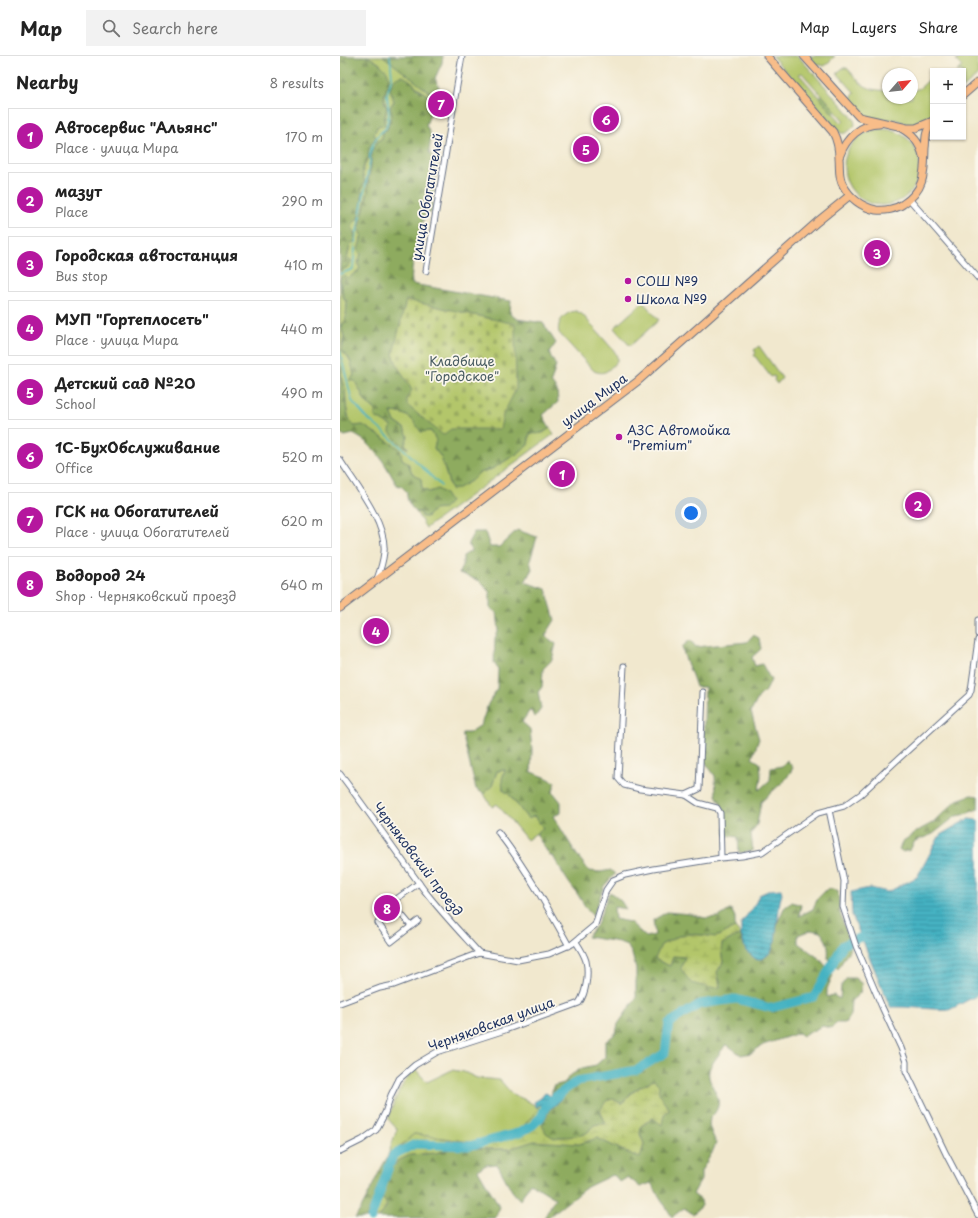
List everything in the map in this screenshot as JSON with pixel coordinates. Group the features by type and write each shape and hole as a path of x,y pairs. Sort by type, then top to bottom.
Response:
{"main road":[{"path":"767,56 833,132 838,140 839,171 842,184 850,196 867,207 877,210 888,210 900,206 910,200 918,190 924,178 927,132 930,126"},
{"path":"804,56 859,117 897,126 916,128 930,122"},
{"path":"966,92 978,82"},
{"path":"839,158 843,148 857,131 872,125 888,124"},
{"path":"897,126 907,131 915,139 925,160"},
{"name":"улица Мира","path":"340,608 638,381 817,222 850,196"}],"street":[{"name":"улица Обогатителей","path":"426,271 462,56"},
{"path":"910,200 978,278"},
{"path":"340,460 371,508 379,524 383,538 384,552 378,579"},
{"path":"978,620 978,634"},
{"path":"340,1003 380,988 394,985 479,953 518,960 549,954 576,942 595,925 606,890 613,880 625,875 762,852 818,813 844,806 861,794 969,695 978,640"},
{"path":"624,666 618,778 624,785 640,789 686,795 698,803 717,808 720,813 721,858"},
{"path":"686,795 699,789 704,692"},
{"name":"Черняковский проезд","path":"340,774 366,807 419,883 454,926 479,953"},
{"path":"830,810 844,881 843,908 856,946 901,1048 906,1062 906,1071 946,1154 978,1215"},
{"path":"498,832 515,855 554,917 569,946"},
{"path":"411,926 392,902 419,883"},
{"path":"397,909 378,923 391,942 418,921"},
{"name":"Черняковская улица","path":"340,1151 362,1140 376,1130 385,1113 399,1079 415,1065 437,1052 534,1020 579,1003 583,997 587,976 586,961 582,950 576,942"}],"green space":[{"path":"340,56 368,57 376,61 384,68 389,78 384,96 387,108 384,121 385,125 383,127 380,125 377,127 374,134 376,138 372,142 368,152 369,158 363,170 365,182 361,189 361,208 358,219 354,222 352,227 356,241 351,243 347,258 352,261 347,267 340,271"},
{"path":"366,56 396,56 425,89 437,97 433,105 426,95 411,81 393,96 394,101 390,107 392,115 387,130 371,153 368,191 359,230 362,236 360,243 360,269 349,278 340,280 340,271 347,267 348,252 355,233 352,227 363,196 361,189 362,175 370,144 376,138 374,134 377,127 384,121 387,108 385,97 389,79 379,63"},
{"path":"383,56 443,56 442,63 435,78 440,90 437,97 425,89"},
{"path":"772,56 798,56 854,119 855,125 850,130 846,133 839,132","holes":["802,73 844,121 842,123 799,74"]},
{"path":"809,56 835,56 825,66 816,64"},
{"path":"962,56 978,56 978,75 966,85 966,68 961,68 962,67 956,61"},
{"path":"843,68 847,68 864,86 882,90 882,104 918,104 918,89 930,79 930,117 923,123 914,127 897,120 867,118 855,107 852,96 855,93 837,73"},
{"path":"403,76 430,97 433,105 426,125 431,136 429,152 438,164 431,213 425,213 412,269 412,284 511,301 510,314 517,319 543,323 556,343 549,353 556,366 551,382 557,390 558,402 543,415 550,428 541,433 530,433 528,445 518,453 492,469 479,473 471,481 451,490 441,457 434,448 436,440 431,431 421,432 415,423 406,415 391,412 395,422 404,428 408,436 405,444 408,449 397,441 390,432 391,426 375,417 375,409 366,402 355,381 349,380 354,376 353,369 351,362 342,351 344,336 341,326 346,317 347,304 343,296 340,279 344,275 349,278 360,269 358,263 361,254 358,250 362,236 359,230 368,191 371,153 377,141 382,139 383,131 387,130 392,115 390,107 394,101 390,89 392,84 396,78"},
{"path":"822,95 836,111 833,114 819,97"},
{"path":"875,129 889,129 903,135 914,146 920,160 920,174 917,182 909,194 903,199 889,205 875,205 861,199 850,188 844,174 844,160 850,146 861,135"},
{"path":"340,280 343,296 347,304 346,317 341,326 344,336 342,345 352,362 354,376 350,380 355,381 366,402 375,409 384,422 391,426 408,448 405,444 404,428 395,422 391,412 406,415 421,431 431,431 437,440 434,448 441,457 451,490 471,481 479,473 492,469 518,453 528,445 530,432 543,433 550,428 554,434 426,528 416,512 420,512 429,492 422,489 421,479 412,473 408,463 402,459 387,441 375,433 354,426 350,423 346,406 345,390 341,378 342,369 340,365"},
{"name":"Кладбище \"Городское\"","path":"406,300 515,324 516,389 503,415 500,429 451,429 443,435 407,405 407,398 412,390 399,369 393,354"},
{"path":"643,302 659,320 630,346 614,328"},
{"path":"576,311 582,314 615,352 617,361 607,371 602,373 594,371 559,333 558,329 562,318 568,313"},
{"path":"759,346 782,378 777,384 774,380 775,377 771,377 754,355 756,353 754,350"},
{"path":"340,365 342,370 341,377 345,390 346,409 351,422 354,426 363,425 400,449 402,459 408,463 412,473 421,479 422,489 429,492 438,489 445,494 450,502 443,509 433,510 427,517 422,517 420,512 416,512 412,508 408,500 407,492 401,486 397,485 374,449 361,438 353,434 345,436 340,433"},
{"path":"517,530 537,537 530,561 532,569 525,582 546,589 555,620 545,636 556,644 552,660 543,669 542,687 538,692 541,709 535,717 530,710 522,722 530,729 532,750 531,772 555,782 553,792 561,802 561,813 553,816 577,855 589,871 600,872 611,870 615,874 604,886 593,916 553,856 550,856 536,834 543,828 535,816 528,819 509,794 503,790 502,779 505,770 497,771 492,786 484,794 476,789 462,733 469,733 481,725 488,704 497,689 498,669 494,663 495,638 499,630 497,613 490,608 490,593 480,581 459,573 463,564 463,556 471,551 468,543 474,532 485,532 490,547 499,547"},
{"path":"753,635 759,638 761,649 752,657 755,666 762,664 771,680 767,689 758,698 751,712 759,739 752,758 760,763 761,776 759,790 770,780 771,768 782,766 787,760 793,768 786,779 761,802 757,824 751,834 753,851 739,853 738,837 725,835 724,810 716,795 715,776 703,759 705,687 696,687 682,647 690,640 696,647 747,642"},
{"path":"505,770 503,790 509,794 528,819 535,816 543,828 527,840 497,804 492,807 484,794 492,786 497,771"},
{"path":"971,795 978,796 978,809 956,816 933,834 915,841 910,850 903,852 899,849 903,841 934,822 957,800"},
{"path":"828,888 838,891 840,913 851,947 838,969 828,959 827,944 825,938 820,932 811,930 798,935 798,943 820,959 833,975 827,989 827,997 833,995 840,999 841,986 847,978 855,978 862,984 860,993 851,1001 850,1015 845,1023 837,1023 831,1028 822,1026 803,1036 799,1033 763,1045 751,1053 741,1055 726,1044 709,1071 709,1077 718,1099 716,1111 710,1118 709,1126 716,1143 701,1171 701,1180 693,1194 701,1200 702,1206 693,1214 684,1208 672,1217 651,1183 640,1187 628,1177 620,1182 615,1176 612,1175 587,1187 547,1218 544,1218 555,1198 530,1183 520,1200 512,1191 497,1164 486,1165 478,1170 500,1207 495,1218 379,1218 386,1206 372,1204 366,1218 355,1218 387,1158 395,1164 397,1161 410,1155 435,1153 454,1148 509,1149 534,1141 579,1144 597,1138 640,1157 644,1144 640,1134 641,1126 653,1118 670,1110 661,1099 658,1091 641,1086 631,1093 622,1104 613,1099 600,1111 606,1123 594,1125 585,1134 554,1138 545,1133 542,1125 554,1100 551,1096 553,1086 564,1083 571,1075 582,1068 596,1065 605,1057 605,1042 616,1033 618,1024 636,998 636,969 632,954 627,945 619,942 587,937 597,925 610,892 621,901 626,909 614,907 615,919 630,922 646,937 655,935 653,920 667,912 689,914 705,918 719,917 731,909 735,917 735,928 716,937 692,934 681,935 661,945 655,959 670,966 673,956 685,957 720,987 717,972 723,962 721,951 722,944 741,935 746,951 764,958 771,952 775,940 777,924 784,908 792,902 801,905 799,916 813,909 817,899"},
{"path":"735,928 741,935 722,944 721,951 723,962 717,972 720,987 710,988 691,983 681,969 685,957 673,956 670,966 655,959 661,945 681,935 692,934 716,937"},
{"path":"415,1069 427,1082 452,1070 464,1072 477,1078 500,1080 512,1094 539,1108 520,1130 470,1142 414,1134 387,1158 397,1129 388,1119 398,1092"},
{"path":"654,1080 659,1085 659,1092 662,1099 670,1110 664,1114 662,1125 653,1118 641,1126 640,1134 644,1144 640,1158 597,1138 579,1144 534,1141 509,1149 454,1148 435,1153 410,1155 397,1161 395,1165 387,1158 414,1134 470,1142 520,1130 539,1108 536,1107 540,1105 546,1108 552,1108 549,1110 542,1125 546,1133 554,1138 585,1134 594,1125 606,1123 600,1111 606,1101 613,1099 622,1104 636,1090"},
{"path":"384,1199 387,1206 379,1218 366,1218 372,1204"}],"water":[{"path":"968,819 978,820 978,995 949,1010 890,1007 852,915 851,892 870,888 888,892 917,877 940,835"},
{"path":"781,889 782,894 775,941 771,952 764,958 757,960 746,951 741,935 741,924 759,895 770,890"},
{"path":"560,1092 563,1093 562,1097 557,1104 551,1108 540,1105 536,1107 534,1102 541,1098 545,1093 554,1100"}],"waterway":[{"path":"340,274 353,269 356,237 370,156 376,139 386,128 389,114 387,94 392,77 390,56"},
{"path":"340,351 352,401 367,418 407,452 441,486"},
{"path":"371,1218 393,1155 415,1144 469,1146 521,1132 533,1125 541,1117 545,1108 555,1097 577,1081 637,1070 665,1053 669,1023 700,1004 736,999 771,1008 814,997 843,945 861,937"}],"place":[{"name":"ГСК на Обогатителей","path":"441,104"},
{"name":"1С-БухОбслуживание","path":"606,119"},
{"name":"Детский сад №20","path":"586,149"},
{"name":"Городская автостанция","path":"877,253"},
{"name":"СОШ №9","path":"628,281"},
{"name":"Школа №9","path":"628,299"},
{"name":"АЗС Автомойка \"Premium\"","path":"619,437"},
{"name":"Автосервис \"Альянс\"","path":"562,474"},
{"name":"мазут","path":"918,505"},
{"name":"МУП \"Гортеплосеть\"","path":"376,631"},
{"name":"Водород 24","path":"387,908"}]}
